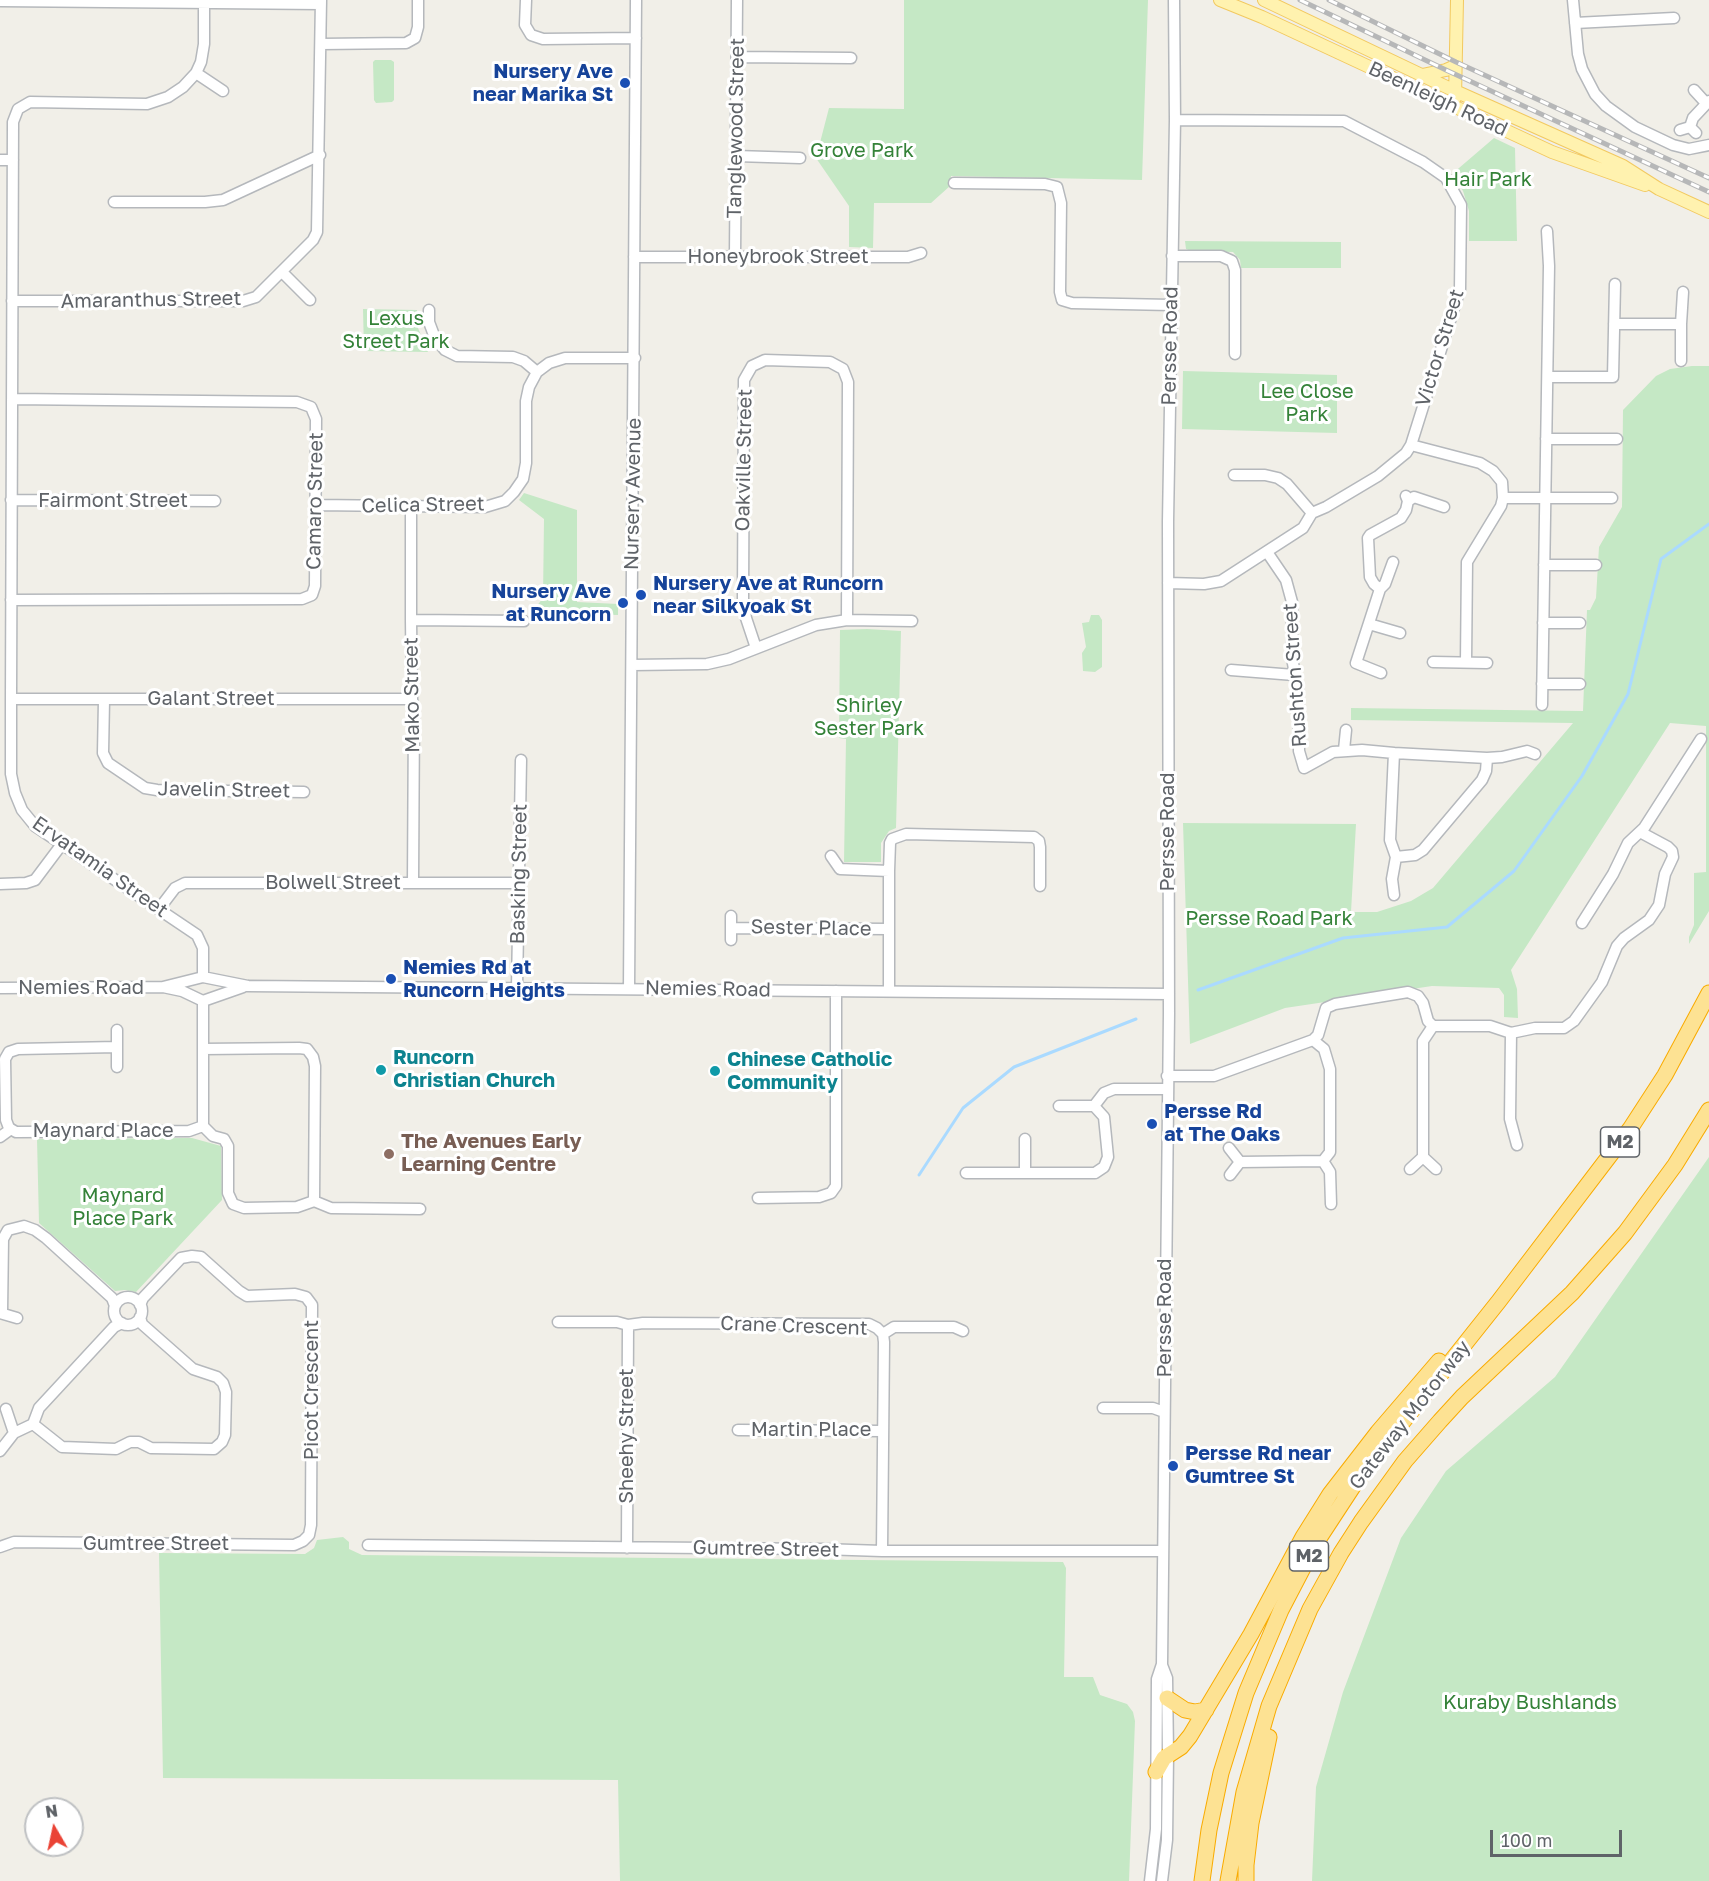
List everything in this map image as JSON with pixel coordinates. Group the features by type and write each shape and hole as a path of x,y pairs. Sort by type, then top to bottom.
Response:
{"highway":[{"name":"Gateway Motorway","path":"1202,1881 1215,1800 1236,1723 1260,1655 1300,1573 1354,1485 1499,1301 1630,1129 1665,1075 1709,993"},
{"name":"Gateway Motorway","path":"1228,1881 1244,1792 1278,1681 1311,1609 1341,1553 1405,1461 1462,1397 1557,1308 1610,1251 1664,1182 1709,1110"},
{"path":"1156,1772 1168,1755 1185,1742 1206,1710 1251,1634 1303,1537 1330,1494 1378,1432 1490,1300 1514,1280"},
{"path":"1246,1881 1251,1823 1265,1753 1280,1699 1278,1681"},
{"path":"1167,1698 1185,1710 1195,1712 1206,1710"}],"main road":[{"name":"Beenleigh Road","path":"1221,0 1454,105 1552,152 1623,179 1659,189"},
{"name":"Beenleigh Road","path":"1264,0 1455,91 1623,166 1659,189 1709,212"},
{"path":"1454,105 1457,0"},
{"path":"1422,75 1446,70 1453,67 1456,62"}],"street":[{"path":"321,44 406,44 415,38 418,27 418,0"},
{"path":"526,0 525,25 531,35 543,39 636,38"},
{"name":"Nursery Avenue","path":"629,989 636,0"},
{"name":"Tanglewood Street","path":"735,257 737,0"},
{"name":"Persse Road","path":"1150,1881 1155,1842 1157,1679 1162,1664 1169,994 1168,583 1175,120 1174,0"},
{"path":"1573,0 1578,54 1582,69 1595,94 1606,106 1635,128 1673,145 1689,149 1709,145"},
{"path":"0,1 321,2"},
{"name":"Amaranthus Street","path":"12,301 243,301 256,297 282,272 313,240 317,232 321,2"},
{"path":"204,3 204,44 196,73 223,92"},
{"path":"1575,23 1674,18"},
{"path":"737,57 851,58"},
{"name":"Ervatamia Street","path":"196,73 183,87 168,97 147,104 30,102 18,109 13,122 11,600 5,648 11,699 11,774 21,810 35,826 197,935 203,948 203,979"},
{"path":"1688,130 1693,118 1708,102 1694,90"},
{"name":"Victor Street","path":"1168,583 1204,584 1221,581 1303,528 1312,513 1378,476 1396,462 1411,445 1460,289 1461,205 1446,178 1424,162 1344,122 1175,120"},
{"path":"114,202 223,200 320,155"},
{"path":"736,156 800,158"},
{"path":"0,160 13,160"},
{"path":"954,183 1045,184 1057,187 1061,203 1060,292 1062,300 1072,303 1171,305"},
{"path":"1542,705 1550,241"},
{"name":"Honeybrook Street","path":"634,257 908,257 921,253"},
{"path":"1172,256 1221,256 1232,261 1235,270 1235,354"},
{"path":"282,272 310,300"},
{"path":"1548,377 1612,377 1614,284"},
{"path":"1682,361 1683,292"},
{"path":"429,310 429,322 435,338 445,350 457,356 513,357 524,361 537,372 549,363 565,358 635,358"},
{"path":"1614,324 1681,324"},
{"path":"438,361 445,350"},
{"name":"Oakville Street","path":"756,648 746,618 743,598 744,380 752,366 765,360 830,362 843,369 848,382 847,620"},
{"name":"Celica Street","path":"316,505 485,507 505,501 523,479 526,463 526,401 529,387 537,372"},
{"name":"Camaro Street","path":"11,600 302,599 312,595 315,586 316,505 316,419 311,407 297,402 12,399"},
{"path":"1546,439 1617,439"},
{"path":"1411,445 1480,463 1493,471 1502,482 1501,506 1467,562 1466,662"},
{"path":"1234,475 1265,475 1278,478 1287,484 1312,513"},
{"path":"1380,589 1370,577 1368,538 1370,535 1401,518 1406,510 1407,498 1414,497 1444,507"},
{"path":"1503,498 1612,498"},
{"name":"Fairmont Street","path":"11,500 215,501"},
{"name":"Mako Street","path":"411,507 412,699 414,711 413,883"},
{"name":"Rushton Street","path":"1267,552 1286,579 1292,602 1292,658 1298,690 1299,752 1304,768 1325,755 1344,750"},
{"path":"1382,673 1356,663 1380,589 1385,584 1393,562"},
{"path":"1544,565 1596,565"},
{"path":"411,620 524,621"},
{"path":"632,665 707,664 729,659 816,625 847,620 912,621"},
{"path":"1543,623 1580,623"},
{"path":"1369,624 1400,633"},
{"path":"1433,662 1487,663"},
{"path":"1231,670 1294,675"},
{"path":"1542,684 1580,684"},
{"name":"Galant Street","path":"11,699 412,699"},
{"name":"Javelin Street","path":"104,700 103,753 108,763 146,788 304,792"},
{"path":"1347,730 1344,750 1377,750 1487,758 1527,751 1535,754"},
{"path":"1582,923 1613,874 1628,843 1640,832 1701,739"},
{"path":"1394,753 1390,840 1396,857 1392,879 1394,895"},
{"path":"1396,857 1415,855 1423,850 1482,780 1486,771 1487,758"},
{"name":"Basking Street","path":"517,988 521,760"},
{"path":"1432,1026 1490,1026 1511,1033 1535,1028 1564,1028 1574,1021 1602,982 1617,946 1649,920 1655,913 1661,898 1665,874 1672,857 1668,846 1640,832"},
{"path":"889,991 889,871 892,839 906,834 1034,837 1039,841 1040,886"},
{"path":"0,884 26,883 35,880 62,844"},
{"path":"831,856 840,869 889,871"},
{"name":"Bolwell Street","path":"159,909 175,888 185,883 518,883"},
{"name":"Sester Place","path":"731,915 731,940"},
{"name":"Sester Place","path":"732,928 889,929"},
{"path":"203,998 215,988 203,979 192,988 203,998 203,1126 213,1136 224,1139 228,1146 228,1193 233,1204 244,1208 297,1207 314,1201 331,1208 420,1209"},
{"name":"Nemies Road","path":"0,988 163,987 203,979 248,986 1169,994"},
{"name":"Nemies Road","path":"163,987 203,998 248,986"},
{"path":"758,1198 819,1197 831,1193 836,1186 836,991"},
{"path":"1167,1076 1214,1076 1313,1040 1318,1035 1326,1008 1335,1004 1408,992 1418,996 1423,1003 1428,1021 1432,1026"},
{"path":"1410,1169 1423,1157 1424,1041 1432,1026"},
{"path":"117,1030 117,1067"},
{"path":"1511,1033 1510,1119 1517,1145"},
{"path":"1313,1040 1324,1049 1330,1070 1330,1152 1323,1161"},
{"name":"Maynard Place","path":"117,1047 18,1049 9,1052 5,1059 6,1120 9,1128 26,1132 189,1131 203,1126"},
{"path":"203,1049 299,1048 307,1049 313,1057 315,1066 314,1201"},
{"path":"1095,1106 1104,1093 1114,1089 1167,1089"},
{"path":"1059,1106 1095,1106"},
{"path":"966,1173 1095,1173 1104,1167 1108,1157 1104,1117 1095,1106"},
{"path":"0,1137 11,1129"},
{"path":"1025,1139 1025,1173"},
{"path":"1229,1148 1240,1162"},
{"path":"1423,1157 1436,1168"},
{"path":"1240,1162 1323,1161"},
{"path":"1323,1161 1330,1172 1331,1204"},
{"path":"1230,1175 1240,1162"},
{"path":"17,1318 1,1313 3,1239 8,1230 15,1226 24,1226 35,1230 116,1301 118,1323"},
{"name":"Picot Crescent","path":"140,1301 181,1258 192,1256 201,1257 247,1296 295,1294 306,1297 312,1305 309,1535"},
{"path":"116,1301 128,1297 140,1301 139,1321"},
{"path":"0,1451 14,1433 33,1424 39,1408 118,1323 139,1321 193,1369 217,1377 223,1383 226,1392 225,1435 222,1442 214,1449 151,1448 139,1442 130,1442 116,1449 62,1447 33,1424"},
{"name":"Crane Crescent","path":"558,1322 617,1322 628,1325 643,1323 869,1324 883,1334 882,1551"},
{"name":"Sheehy Street","path":"627,1548 628,1325"},
{"path":"883,1334 894,1328 954,1327 963,1331"},
{"path":"1103,1408 1154,1408 1164,1412"},
{"path":"6,1409 14,1433"},
{"name":"Martin Place","path":"738,1430 883,1431"},
{"name":"Gumtree Street","path":"0,1547 14,1542 294,1545 309,1535"},
{"name":"Gumtree Street","path":"368,1545 882,1551 1163,1551"},
{"name":"Persse Road","path":"1162,1664 1167,1678 1168,1755 1168,1829 1162,1881"}],"green space":[{"name":"Grove Park","path":"904,0 1148,0 1142,180 951,176 950,186 931,203 874,203 873,248 849,247 849,206 816,158 829,108 904,109"},
{"path":"375,60 394,62 394,100 392,102 376,103 374,100 373,62"},
{"name":"Hair Park","path":"1494,138 1515,148 1517,241 1469,241 1469,211 1463,191 1452,174"},
{"path":"1185,241 1341,242 1341,268 1241,268 1240,260 1233,252 1191,251 1186,249"},
{"name":"Lexus Street Park","path":"363,309 417,310 418,328 428,352 364,351"},
{"name":"Persse Road Park","path":"1709,366 1709,911 1689,944 1694,925 1694,873 1706,872 1706,726 1670,723 1511,970 1517,989 1518,1018 1504,1017 1504,995 1499,988 1432,986 1285,1008 1190,1044 1183,823 1356,824 1351,912 1377,912 1411,901 1433,888 1573,723 1351,720 1351,708 1583,711 1587,610 1590,610 1596,598 1599,547 1622,507 1623,410 1656,376 1670,369"},
{"name":"Lee Close Park","path":"1183,371 1337,375 1337,433 1182,429"},
{"path":"524,493 577,510 577,602 618,604 618,615 577,614 576,623 534,622 532,612 543,598 544,519 519,500"},
{"path":"1091,615 1099,615 1102,620 1102,667 1095,672 1083,671 1082,653 1086,647 1082,623 1089,622"},
{"name":"Shirley Sester Park","path":"840,630 901,631 896,828 889,831 881,843 881,862 844,862 846,739 839,738"},
{"name":"Maynard Place Park","path":"192,1138 221,1146 222,1200 136,1292 115,1291 39,1223 37,1139"},
{"name":"Kuraby Bushlands","path":"1709,1157 1709,1881 1312,1881 1316,1787 1343,1692 1401,1538 1446,1471 1555,1377"},
{"path":"343,1537 349,1542 349,1549 362,1555 1063,1562 1066,1568 1064,1677 1093,1677 1100,1695 1127,1704 1133,1712 1135,1721 1129,1881 620,1881 618,1780 163,1778 159,1553 305,1554 314,1548 317,1540"}],"waterway":[{"path":"1198,990 1343,938 1447,927 1514,871 1582,776 1628,694 1661,559 1709,524"},
{"path":"919,1175 963,1108 1014,1067 1136,1019"}],"railway":[{"path":"1300,0 1709,192"},
{"path":"1329,0 1456,62 1709,178"}],"place":[{"name":"Nursery Ave near Marika St","path":"625,83"},
{"name":"Nursery Ave at Runcorn near Silkyoak St","path":"641,595"},
{"name":"Nursery Ave at Runcorn","path":"623,603"},
{"name":"Nemies Rd at Runcorn Heights","path":"391,979"},
{"name":"Runcorn Christian Church","path":"381,1070"},
{"name":"Chinese Catholic Community","path":"715,1071"},
{"name":"Persse Rd at The Oaks","path":"1152,1124"},
{"name":"The Avenues Early Learning Centre","path":"389,1154"},
{"name":"Persse Rd near Gumtree St","path":"1173,1466"}]}
